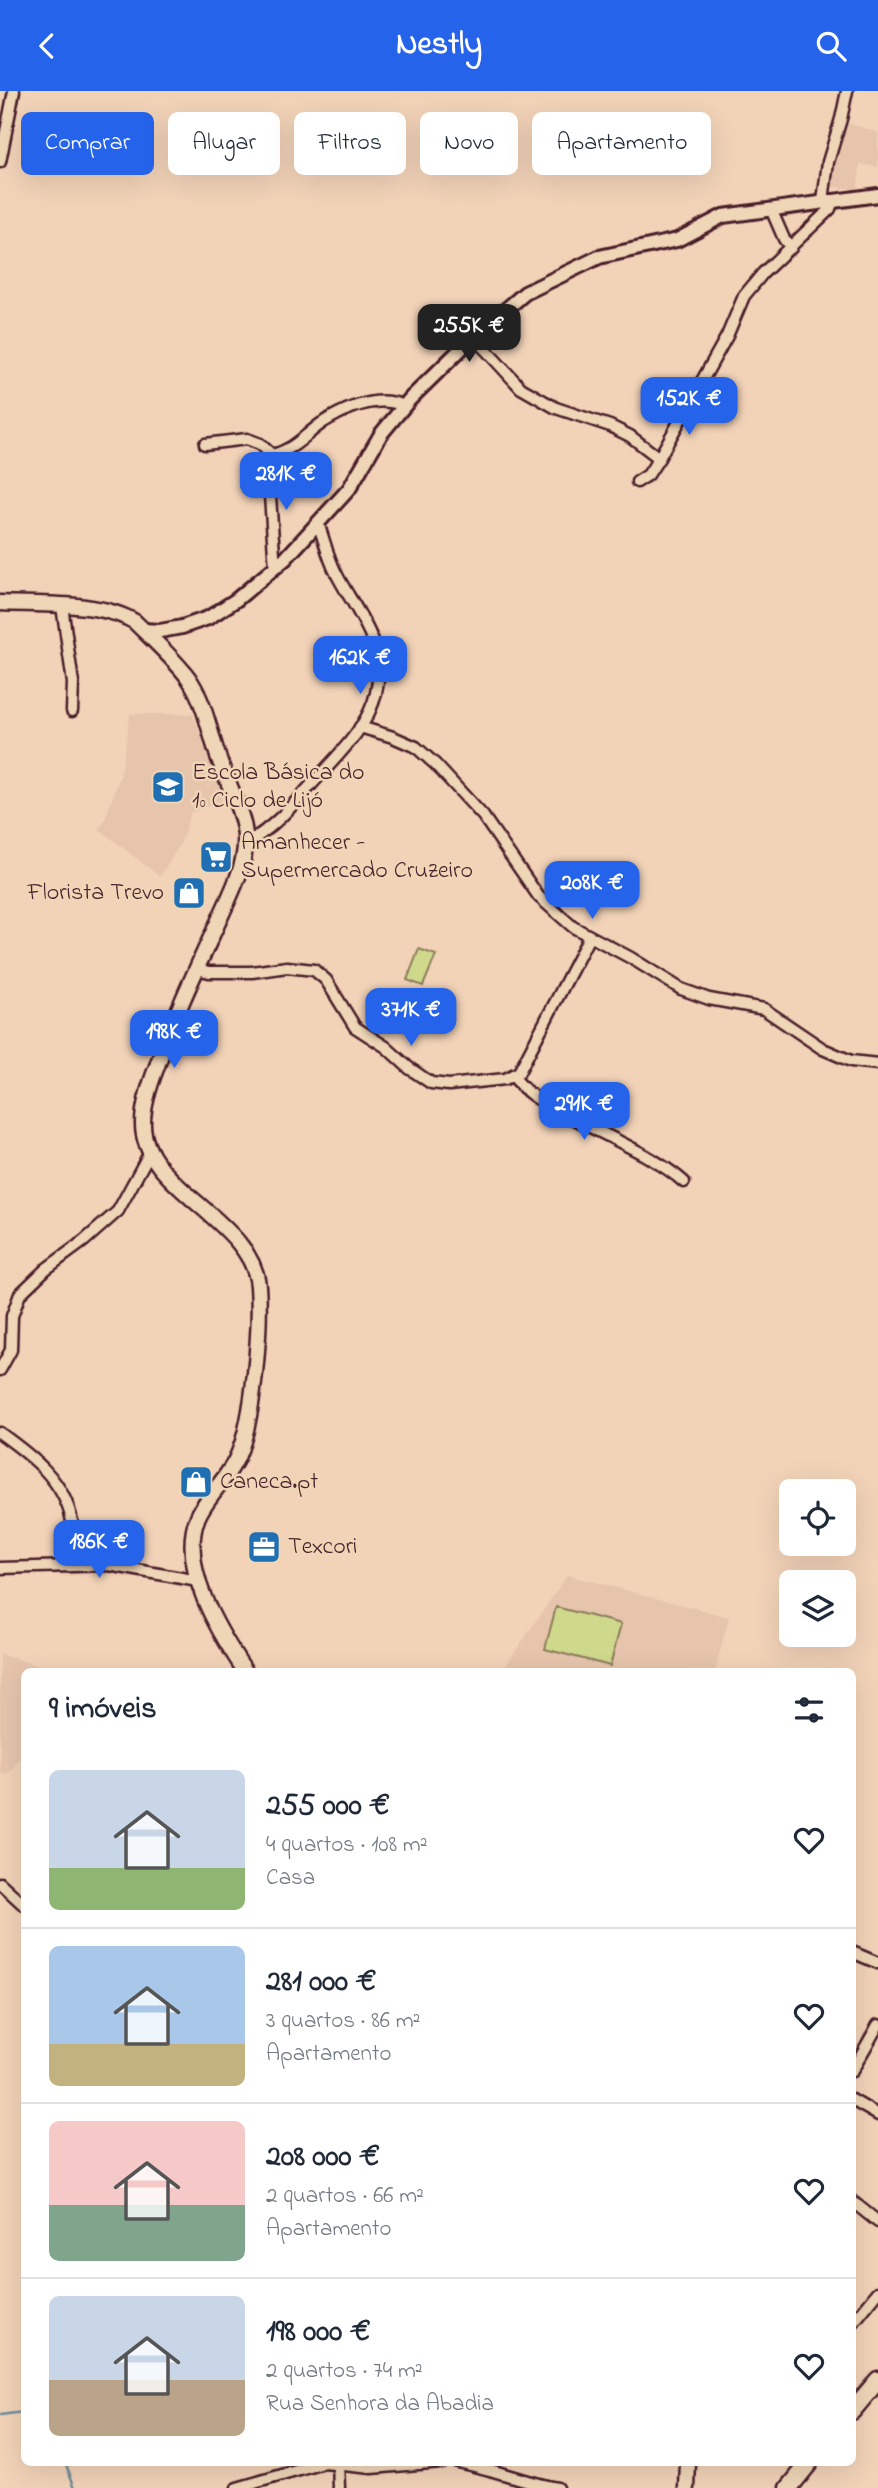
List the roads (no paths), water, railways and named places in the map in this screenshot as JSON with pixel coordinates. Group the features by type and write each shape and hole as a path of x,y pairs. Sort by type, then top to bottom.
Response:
{"main road":[{"path":"0,603 115,611 143,629 190,678 245,832 246,843 234,887 166,1038 148,1091 142,1123 150,1152 166,1173 243,1249 256,1270 256,1350 247,1425 234,1464 197,1520 193,1564 219,1626 243,1668"},
{"path":"856,2406 878,2380"},
{"path":"687,2488 688,2466"},
{"path":"789,2488 807,2466"}],"street":[{"path":"0,162 14,91"},
{"path":"638,482 648,475 659,458 727,336 744,296 763,273 830,209 828,162 847,91"},
{"path":"143,629 160,631 208,618 236,600 275,568 349,489 382,434 404,405 474,337 525,293 599,257 677,240 723,216 878,195"},
{"path":"771,209 784,239 791,248"},
{"path":"474,337 521,388 556,408 610,426 630,436 659,458"},
{"path":"272,455 285,452 322,424 365,403 394,401 404,405"},
{"path":"205,444 247,439 260,444 272,455"},
{"path":"272,455 270,496 275,568"},
{"path":"246,843 279,817 344,749 378,695 380,669 372,638 335,571 318,523"},
{"path":"62,606 73,684 72,711"},
{"path":"360,727 416,747 435,764 483,816 539,897 573,927 681,989 709,999 764,1009 823,1049 851,1061 878,1064"},
{"path":"197,969 209,972 252,972 287,967 314,970 326,980 355,1027 386,1047 431,1083 449,1085 505,1079 519,1072 589,937"},
{"path":"513,1075 521,1088 626,1146 684,1182"},
{"path":"0,1370 11,1350 12,1316 20,1294 46,1269 118,1211 150,1152"},
{"path":"0,1433 31,1456 57,1482 72,1520 74,1565"},
{"path":"0,1568 109,1565 198,1581"},
{"path":"0,1883 21,1902"},
{"path":"856,1954 878,1963"},
{"path":"856,2064 878,2025"},
{"path":"856,2103 878,2115"},
{"path":"856,2204 878,2222"},
{"path":"856,2320 878,2291"},
{"path":"237,2488 312,2466"},
{"path":"338,2466 339,2488"},
{"path":"355,2466 395,2466"},
{"path":"491,2466 540,2485 557,2488"}],"waterway":[{"path":"0,2415 21,2412"},
{"path":"67,2466 75,2488"}],"place":[{"name":"Escola Básica do 1º Ciclo de Lijó","path":"168,787"},
{"name":"Amanhecer - Supermercado Cruzeiro","path":"216,857"},
{"name":"Florista Trevo","path":"189,893"},
{"name":"Caneca.pt","path":"196,1482"},
{"name":"Texcori","path":"264,1547"}]}
